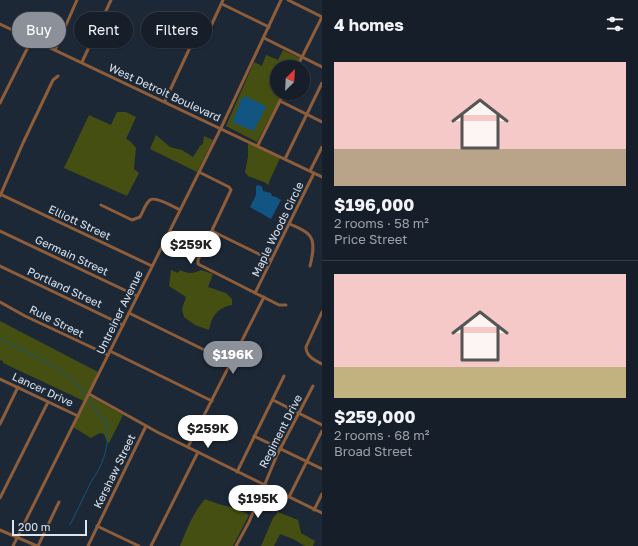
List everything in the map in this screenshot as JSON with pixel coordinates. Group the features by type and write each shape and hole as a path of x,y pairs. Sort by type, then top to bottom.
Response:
{"street":[{"path":"55,50 77,0"},
{"path":"82,62 111,0"},
{"name":"Untreiner Avenue","path":"13,546 221,128 281,0"},
{"path":"288,0 322,17 302,58"},
{"path":"212,24 222,2 269,27"},
{"name":"West Detroit Boulevard","path":"0,24 12,30"},
{"path":"264,38 322,67"},
{"path":"0,103 28,48"},
{"name":"West Detroit Boulevard","path":"51,48 322,177"},
{"path":"165,101 189,48"},
{"path":"0,195 20,148 49,87 53,80 58,76"},
{"path":"285,159 322,83"},
{"path":"258,146 280,101 322,122"},
{"path":"310,171 322,147"},
{"name":"Maple Woods Circle","path":"199,172 229,187 231,190 198,260 198,264 279,305 286,305"},
{"name":"Maple Woods Circle","path":"256,293 314,173"},
{"name":"Elliott Street","path":"0,195 152,266"},
{"path":"101,205 132,220 140,217 149,201 153,199 157,199 180,210"},
{"path":"290,224 311,236 313,246 310,266"},
{"name":"Germain Street","path":"0,231 137,296"},
{"path":"212,231 272,260"},
{"name":"Portland Street","path":"0,266 123,325"},
{"path":"188,447 264,297"},
{"name":"Rule Street","path":"0,302 24,316 108,355"},
{"path":"322,312 306,347 306,352 309,356 322,364"},
{"path":"128,313 231,362"},
{"path":"110,351 212,401"},
{"path":"237,472 284,376"},
{"name":"Lancer Drive","path":"0,379 78,416"},
{"name":"Regiment Drive","path":"236,546 281,449 313,386"},
{"path":"0,424 18,388"},
{"path":"89,394 146,426 322,514"},
{"path":"273,400 322,425"},
{"path":"0,498 48,402"},
{"name":"Kershaw Street","path":"88,546 146,426"},
{"path":"289,497 322,431"},
{"path":"254,436 322,469"},
{"path":"151,546 198,452"},
{"path":"314,510 322,494"},
{"path":"0,530 37,546 59,502"},
{"path":"98,526 139,546"}],"green space":[{"path":"283,50 300,58 299,60 278,60"},
{"path":"266,55 278,60 270,60 270,100 279,100 257,142 226,126 254,62 262,66"},
{"path":"117,112 126,112 136,117 126,139 136,148 134,169 139,173 127,196 64,168 89,115 111,125"},
{"path":"156,135 170,147 182,150 193,157 203,144 204,136 213,140 197,172 150,149"},
{"path":"248,142 280,158 269,185 248,176 245,172 248,157"},
{"path":"171,270 178,273 180,270 190,273 201,270 213,274 208,287 226,293 232,299 232,305 222,308 216,313 209,330 195,325 184,317 182,309 186,297 169,286"},
{"path":"0,321 98,372 84,401 3,363 3,361 0,360"},
{"path":"89,396 123,415 109,443 107,442 104,434 100,433 91,438 73,427"},
{"path":"205,499 249,515 233,546 180,546 188,527"},
{"path":"278,512 298,520 301,533 315,541 313,546 305,546 280,534 274,546 261,546 273,518"}],"water":[{"path":"245,96 266,107 254,131 234,123 233,120 242,98"},
{"path":"259,185 262,187 263,191 271,193 272,196 281,200 271,219 250,207 256,195 256,186"}],"waterway":[{"path":"0,339 60,370 79,386 85,396"},
{"path":"70,525 100,467 107,444 108,436 106,420 100,416 88,399"}]}
